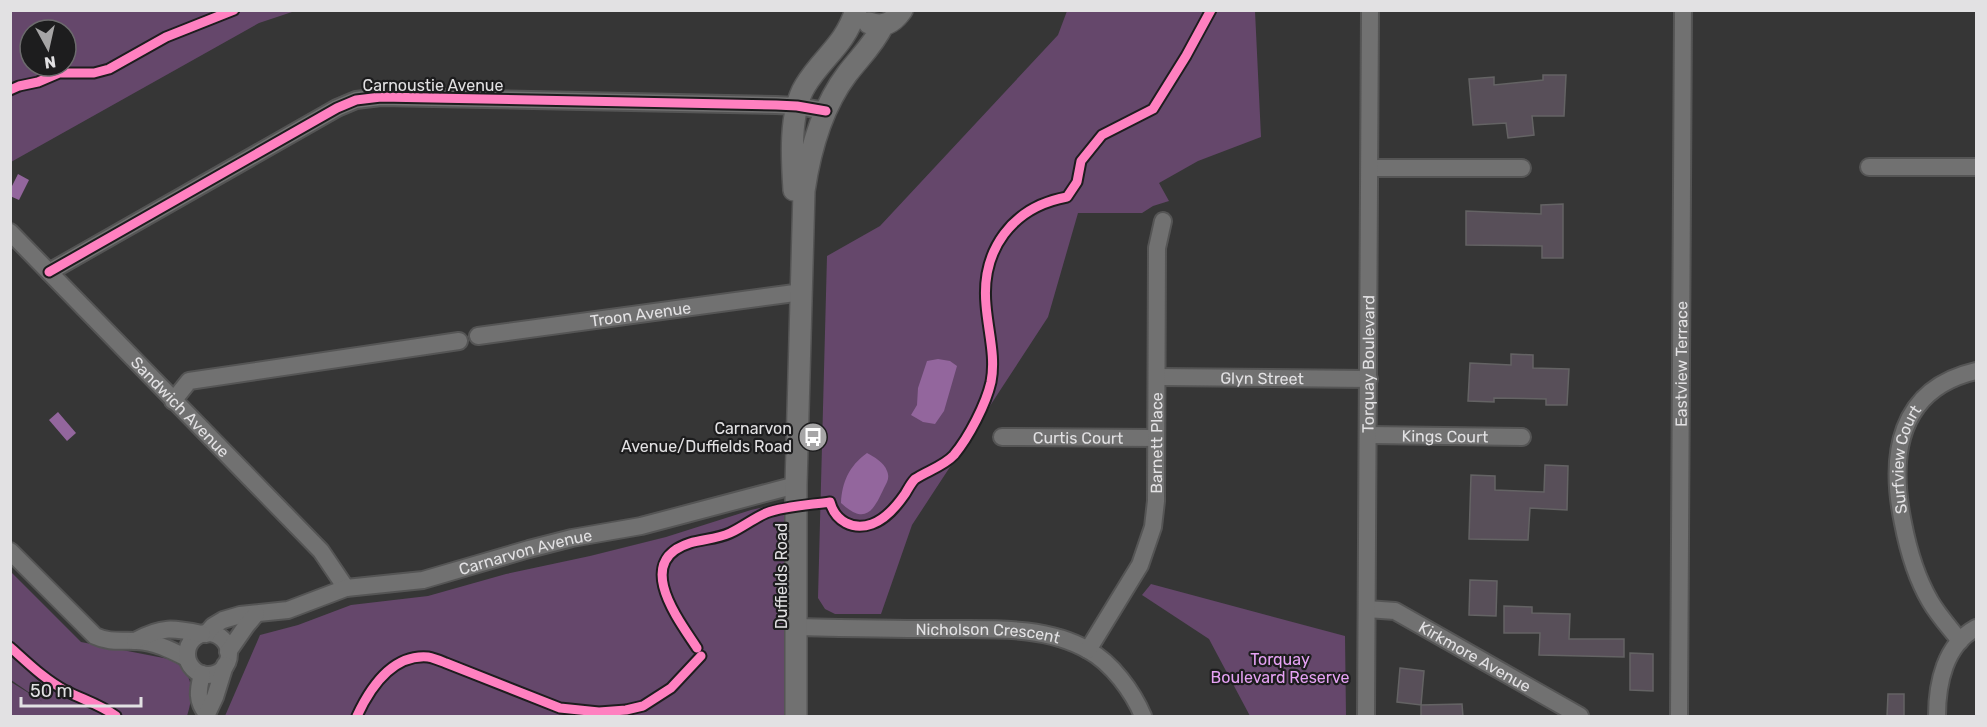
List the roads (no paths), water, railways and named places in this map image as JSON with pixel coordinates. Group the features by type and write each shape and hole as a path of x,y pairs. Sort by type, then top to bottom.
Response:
{"street":[{"path":"856,10 864,21 883,26"},
{"name":"Duffields Road","path":"802,292 793,178 797,106 805,86 850,28 856,10"},
{"name":"Duffields Road","path":"796,717 796,484 804,191 813,146 826,111 846,75 875,41 883,26 896,18 902,10"},
{"name":"Torquay Boulevard","path":"1366,717 1370,10"},
{"name":"Eastview Terrace","path":"1680,717 1683,10"},
{"name":"Carnoustie Avenue","path":"49,272 337,108 356,100 381,97 797,106 826,111"},
{"path":"1869,166 1977,167"},
{"path":"1370,168 1522,168"},
{"name":"Barnett Place","path":"1088,650 1140,565 1153,527 1156,501 1157,248 1163,221"},
{"name":"Sandwich Avenue","path":"10,232 321,551 346,588"},
{"name":"Troon Avenue","path":"478,336 581,320 802,292"},
{"path":"173,401 189,381 459,341"},
{"name":"Surfview Court","path":"1960,641 1930,602 1916,570 1901,515 1897,468 1899,446 1907,423 1920,404 1949,380 1977,371"},
{"name":"Glyn Street","path":"1157,377 1369,380"},
{"name":"Kings Court","path":"1369,435 1522,437"},
{"name":"Curtis Court","path":"1002,437 1156,438"},
{"name":"Carnarvon Avenue","path":"204,634 223,620 240,615 288,610 346,588 423,580 529,549 572,538 641,526 796,484"},
{"path":"10,551 95,636 105,641 135,641 161,646 188,658"},
{"name":"Kirkmore Avenue","path":"1367,609 1395,611 1580,717"},
{"path":"204,634 196,637 189,646 188,658 192,668 202,674 215,674 256,614"},
{"name":"Nicholson Crescent","path":"796,627 1011,631 1052,637 1088,650 1104,662 1118,676 1143,717"},
{"path":"135,641 156,631 171,628 218,636 227,646 227,658 206,716"},
{"path":"1937,717 1938,690 1950,655 1960,641 1977,628"},
{"path":"202,674 199,687 200,706 206,716"}],"place":[{"name":"Carnarvon Avenue/Duffields Road","path":"813,437"}],"park label":[{"name":"Torquay Boulevard Reserve","path":"1280,668"}]}
